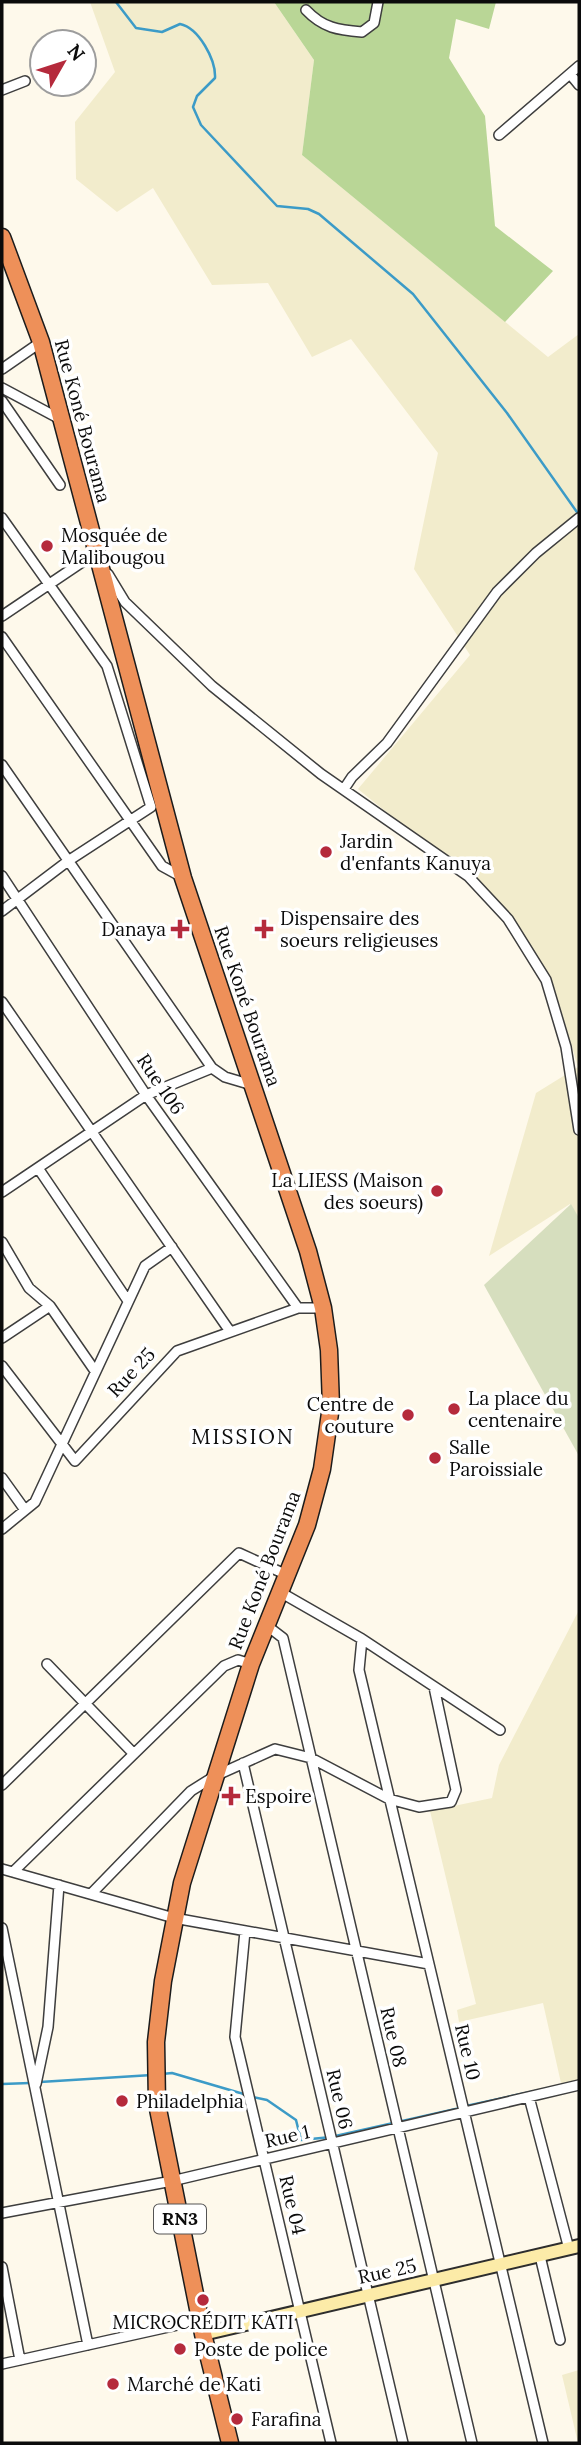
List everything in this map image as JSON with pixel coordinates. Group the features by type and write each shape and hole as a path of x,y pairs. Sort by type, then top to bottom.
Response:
{"highway":[{"name":"Rue Koné Bourama","path":"2,237 41,342 183,878 308,1251 323,1308 329,1350 331,1406 328,1440 313,1505 251,1664 215,1776 174,1918 163,1981 155,2074 172,2181 201,2327 230,2443"}],"street":[{"path":"306,10 318,22 334,30 362,32 374,23 378,2"},
{"path":"499,135 579,66"},
{"path":"570,74 579,85"},
{"path":"2,90 25,81"},
{"path":"2,369 41,342"},
{"path":"2,388 60,419"},
{"path":"2,401 60,485"},
{"path":"2,518 107,666 151,807 68,861 2,911"},
{"path":"344,789 352,776 387,743 497,592 536,553 579,518"},
{"path":"2,616 97,552 125,602 212,686 344,789 468,876 508,919 546,981 566,1047 579,1130"},
{"path":"2,636 162,866 183,878"},
{"path":"2,765 212,1068 225,1077 252,1085"},
{"name":"Rue 106","path":"2,876 146,1095 298,1308"},
{"path":"2,1002 229,1330"},
{"path":"2,1192 146,1095 212,1068"},
{"path":"38,1168 128,1301"},
{"path":"2,1242 29,1288 50,1306 95,1371"},
{"path":"2,1529 35,1502 60,1443 145,1266 172,1247"},
{"path":"2,1338 50,1306"},
{"name":"Rue 25","path":"60,1443 75,1461 177,1351 229,1330 298,1308 323,1308"},
{"path":"2,1366 60,1443"},
{"path":"2,1479 25,1510"},
{"path":"2,1785 239,1553 287,1575"},
{"path":"280,1592 362,1639 500,1730"},
{"name":"Rue 08","path":"266,1625 282,1638 472,2443"},
{"name":"Rue 10","path":"362,1639 359,1670 542,2443"},
{"path":"13,1872 224,1666 239,1660 251,1664"},
{"path":"47,1664 134,1754"},
{"path":"92,1894 191,1791 215,1776 275,1749 311,1758 389,1799 419,1807 451,1802 456,1790 434,1686"},
{"name":"Rue 06","path":"243,1763 403,2443"},
{"path":"2,1869 174,1918 429,1964"},
{"path":"36,2086 48,2027 59,1885"},
{"path":"2,1927 88,2345"},
{"name":"Rue 04","path":"245,1931 235,2037 331,2443"},
{"name":"Rue 1","path":"2,2213 172,2181 579,2085"},
{"path":"529,2097 574,2248"},
{"name":"Rue 25","path":"201,2327 300,2311 574,2248"},
{"path":"540,2256 560,2340"},
{"path":"2,2267 20,2360"},
{"path":"2,2364 88,2345 201,2327"}],"shaded area":[{"path":"90,2 274,2 314,60 302,155 548,357 579,334 579,1218 570,1204 489,1256 536,1093 578,1067 552,981 508,911 358,789 470,655 414,569 438,453 351,339 312,357 268,283 212,285 153,188 117,212 76,179 75,122 94,98 98,98 98,93 115,72"},
{"path":"579,1610 579,2080 561,2083 543,2003 459,2022 457,2010 476,2004 430,1811 492,1798 499,1765"},
{"path":"579,2370 579,2443 578,2443 562,2375"}],"green space":[{"path":"274,2 496,2 489,29 456,19 449,58 485,116 495,226 553,271 505,322 302,155 314,60"},
{"path":"571,1204 579,1218 579,1456 484,1285"}],"waterway":[{"path":"116,2 136,28 162,32 180,24 200,38 215,71 215,78 197,96 193,107 201,125 277,206 308,209 319,214 413,294 507,413 579,515"},
{"path":"162,2074 172,2073 247,2095"},
{"path":"40,2082 152,2075"},
{"path":"2,2084 30,2083"},
{"path":"466,2106 535,2091"},
{"path":"253,2097 267,2100 296,2120 301,2140 331,2137 460,2108"}],"place":[{"name":"Mosquée de Malibougou","path":"47,546"},
{"name":"Jardin d'enfants Kanuya","path":"326,852"},
{"name":"Danaya","path":"180,929"},
{"name":"Dispensaire des soeurs religieuses","path":"264,929"},
{"name":"La LIESS (Maison des soeurs)","path":"437,1191"},
{"name":"La place du centenaire","path":"454,1409"},
{"name":"Centre de couture","path":"408,1415"},
{"name":"Salle Paroissiale","path":"435,1458"},
{"name":"Espoire","path":"231,1796"},
{"name":"Philadelphia","path":"122,2101"},
{"name":"MICROCRÉDIT KATI","path":"203,2300"},
{"name":"Poste de police","path":"180,2349"},
{"name":"Marché de Kati","path":"113,2384"},
{"name":"Farafina","path":"237,2419"}],"district":[{"name":"MISSION","path":"243,1437"}]}
